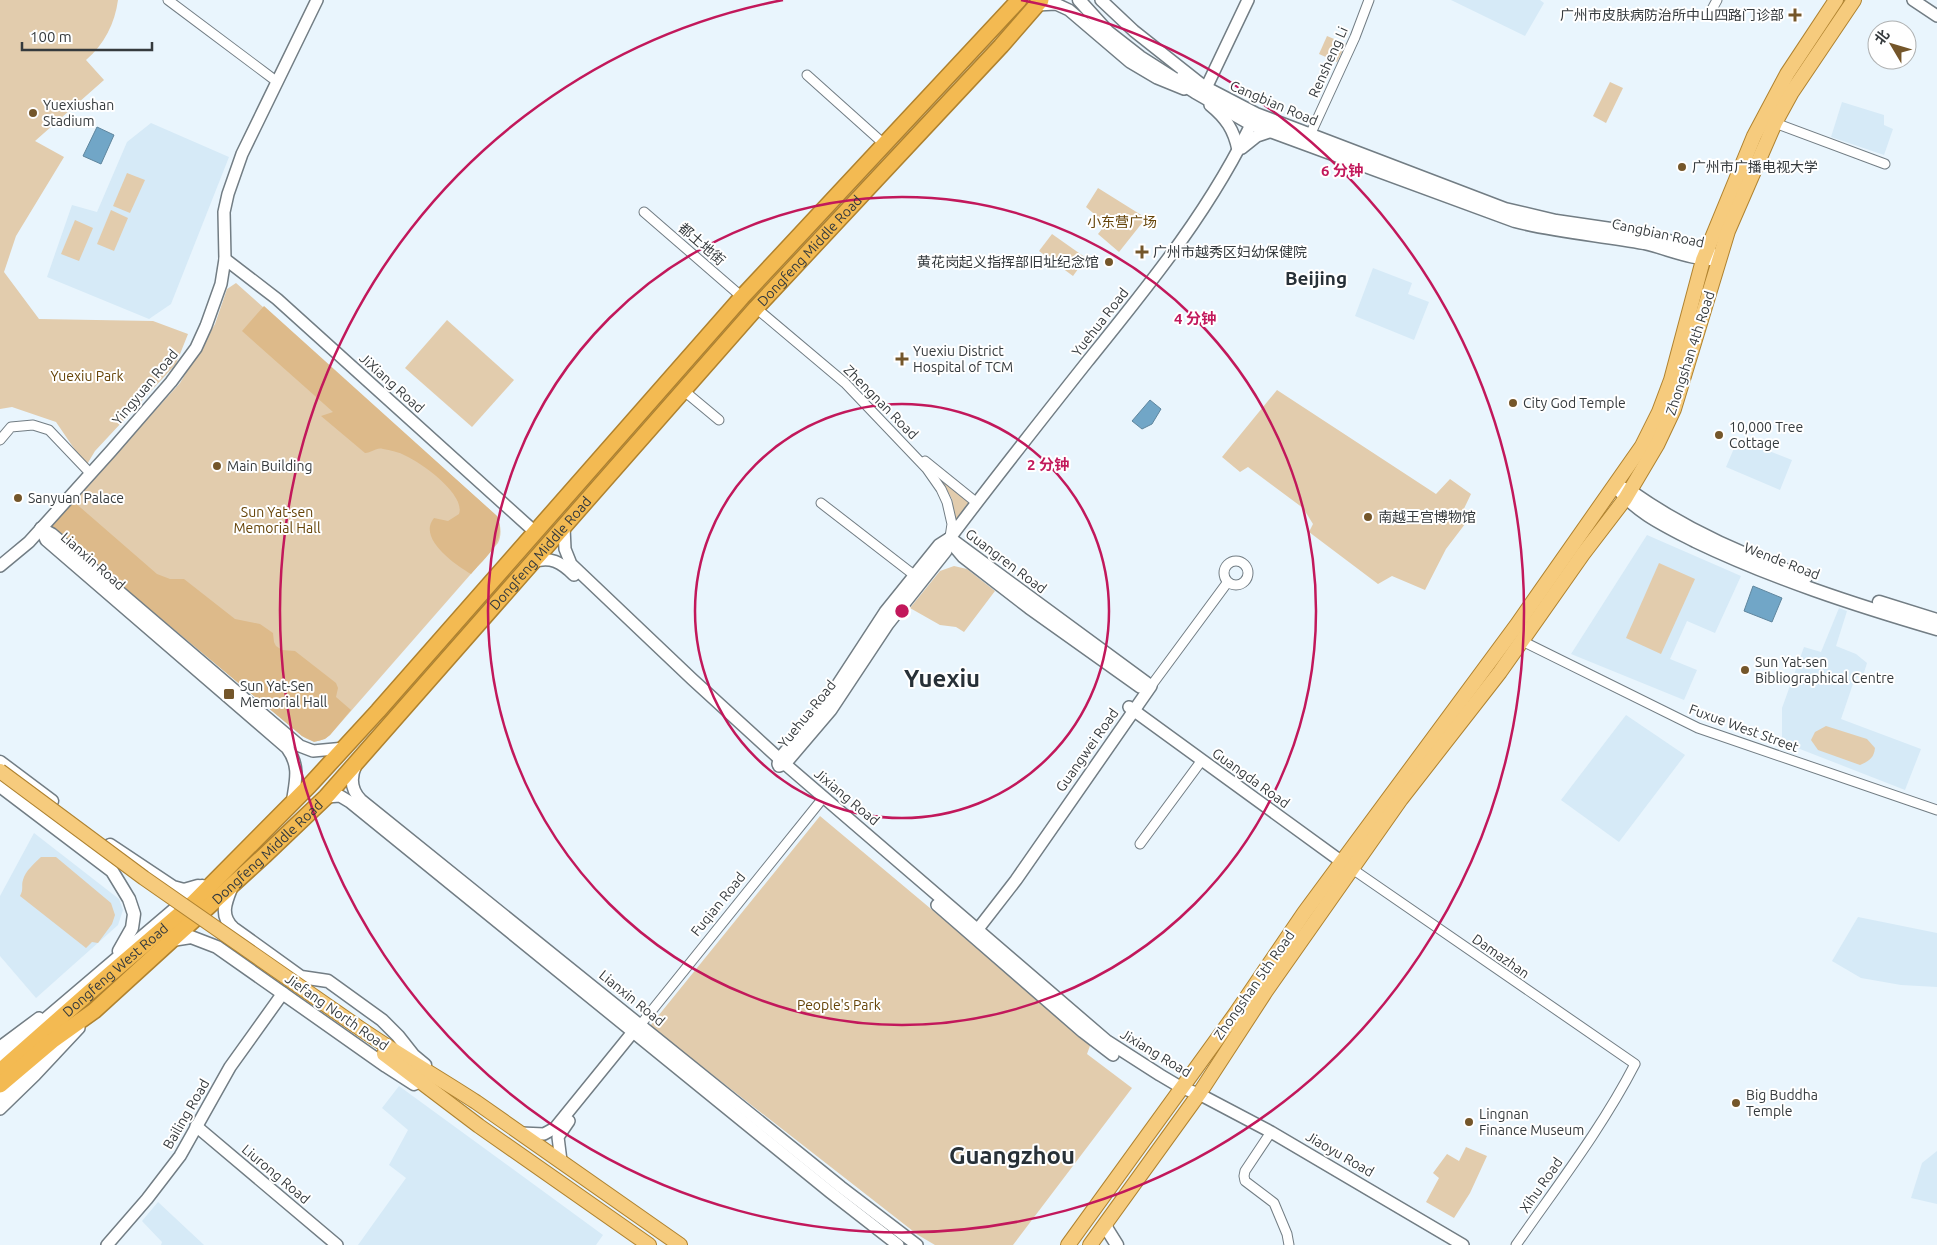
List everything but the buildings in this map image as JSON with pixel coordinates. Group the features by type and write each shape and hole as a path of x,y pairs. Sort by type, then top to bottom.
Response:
{"highway":[{"name":"Dongfeng Middle Road","path":"230,866 346,748 742,297 1017,1"},
{"name":"Dongfeng Middle Road","path":"7,1079 52,1041 94,1011 326,797 756,308 1042,2"},
{"name":"Dongfeng West Road","path":"7,1079 109,975 193,903 230,866"}],"main road":[{"path":"1079,0 1108,32 1151,61"},
{"path":"1088,0 1115,29 1151,61"},
{"name":"Zhongshan 4th Road","path":"1447,728 1642,446 1663,402 1671,380 1735,179 1767,108 1836,0"},
{"name":"Zhongshan 4th Road","path":"1447,728 1522,641 1583,554 1628,495 1657,445 1674,409 1710,256 1728,232 1775,123 1792,92 1854,0"},
{"name":"Cangbian Road","path":"1151,61 1272,131 1508,219 1555,230 1710,256"},
{"name":"Cangbian Road","path":"1253,119 1310,135 1505,209 1556,221 1638,233 1710,256"},
{"path":"1615,486 1628,495"},
{"name":"Wende Road","path":"1628,495 1672,519 1753,558 1849,592 1937,620"},
{"name":"Wende Road","path":"1628,495 1665,525 1744,563 1843,599 1937,630"},
{"name":"Zhongshan 5th Road","path":"1090,1245 1199,1094 1347,865 1447,728"},
{"path":"0,762 159,879 184,890 198,886 230,866"},
{"name":"Jiefang North Road","path":"0,771 144,878 353,1027 437,1096 649,1245"},
{"name":"Jiefang North Road","path":"0,778 143,884 353,1027 446,1082 679,1244"},
{"path":"0,786 112,871 130,899 134,914 132,928 114,959 109,975"},
{"name":"Zhongshan 5th Road","path":"1073,1245 1304,913 1347,865"},
{"path":"0,1058 86,986 114,959 186,899 230,866"},
{"path":"233,884 224,907 228,924 301,977 328,980 382,1020 413,1055 446,1082"},
{"path":"172,940 191,937 212,944 386,1066 437,1096"},
{"path":"295,1002 292,992 301,977"},
{"path":"0,1098 7,1079"},
{"path":"1106,1223 1107,1229 1117,1245"}],"street":[{"path":"168,0 276,81"},
{"name":"Yingyuan Road","path":"0,557 27,535 40,528 172,382 192,354 206,326 220,284 226,259 224,212 228,194 242,154 317,0"},
{"path":"1071,0 1072,9 1076,15"},
{"name":"Cangbian Road","path":"1101,0 1201,90"},
{"path":"1248,0 1201,90 1228,122 1238,150 1257,136 1272,131"},
{"name":"Rensheng Li","path":"1310,135 1355,37 1369,0"},
{"path":"1710,13 1716,0"},
{"path":"1914,0 1937,16"},
{"name":"Cangbian Road","path":"1042,2 1056,4 1076,15 1115,50 1144,72 1170,84 1201,90"},
{"path":"807,75 884,144"},
{"name":"Yuehua Road","path":"781,763 825,704 885,612 939,545 950,538 1161,270 1209,200 1238,150 1253,119"},
{"path":"1775,123 1885,164"},
{"name":"都土地街","path":"644,212 742,297"},
{"name":"JiXiang Road","path":"226,259 277,299 535,532"},
{"name":"Zhengnan Road","path":"756,308 845,384 926,469 941,489 950,514 950,538"},
{"path":"684,390 719,420"},
{"path":"0,440 11,428 33,425 49,430 90,473"},
{"path":"901,442 977,503"},
{"path":"821,503 914,576"},
{"path":"0,566 29,542 40,528"},
{"name":"Lianxin Road","path":"40,528 52,534 300,746 313,751 346,748"},
{"name":"Lianxin Road","path":"40,528 46,540 287,748 294,756 296,769 292,804"},
{"name":"Jixiang Road","path":"564,528 565,549 572,564 781,763 819,803 974,929"},
{"name":"Yuehua Road","path":"781,763 841,697 888,624 946,551 950,538"},
{"name":"Guangren Road","path":"950,538 1146,687"},
{"name":"Jixiang Road","path":"533,562 549,559 567,568 701,698 781,763 1106,1041 1180,1091 1199,1094"},
{"name":"Guangwei Road","path":"974,929 1016,880 1146,687 1227,583"},
{"name":"Fuxue West Street","path":"1522,641 1698,728 1937,810"},
{"name":"Guangda Road","path":"1132,708 1347,865"},
{"path":"1140,844 1202,760"},
{"name":"Lianxin Road","path":"358,762 352,773 352,784 354,792 361,800 830,1192 898,1245"},
{"name":"Lianxin Road","path":"326,797 340,796 346,799 637,1030 917,1245"},
{"name":"Fuqian Road","path":"520,1132 544,1134 554,1128 637,1030 819,803"},
{"path":"112,871 125,876 132,868 130,859"},
{"name":"Damazhan","path":"1347,865 1636,1064"},
{"path":"0,1047 86,986"},
{"name":"Bailing Road","path":"107,1245 175,1163 235,1060 283,993"},
{"path":"0,1109 36,1075 94,1011"},
{"name":"Fuqian Road","path":"561,1161 558,1142 560,1133 637,1030"},
{"name":"Xihu Road","path":"1516,1245 1621,1092 1636,1064"},
{"name":"Jiaoyu Road","path":"1199,1094 1271,1132 1463,1245"},
{"name":"Liurong Road","path":"196,1126 337,1245"},
{"path":"1271,1132 1245,1171 1244,1176 1245,1181 1274,1203 1287,1234 1289,1245"}],"shaded area":[{"path":"1451,0 1540,0 1544,3 1525,36"},
{"path":"1842,102 1884,115 1884,125 1893,129 1884,155 1831,137"},
{"path":"151,123 229,157 171,304 149,319 47,277 72,205 97,212 127,142"},
{"path":"1373,268 1412,283 1408,294 1429,302 1414,340 1355,316"},
{"path":"264,306 497,516 500,533 497,541 488,555 471,574 448,558 434,542 430,534 430,526 434,518 448,521 459,514 459,506 450,489 432,472 400,453 376,449 365,453 321,416 333,412 242,331"},
{"path":"1738,439 1792,460 1780,490 1726,467"},
{"path":"73,501 157,574 170,579 184,579 235,619 260,624 273,633 276,646 282,650 295,651 336,683 338,688 336,697 351,710 325,739 314,742 302,736 52,527"},
{"path":"1647,535 1741,576 1715,633 1687,621 1670,659 1697,670 1684,700 1571,654"},
{"path":"1839,608 1847,611 1836,646 1856,654 1867,663 1863,676 1855,678 1841,719 1921,749 1905,790 1782,742 1782,708 1804,647 1821,652"},
{"path":"1626,715 1685,755 1619,842 1561,800"},
{"path":"34,833 119,899 123,910 118,925 36,998 0,956 0,896"},
{"path":"1858,917 1937,933 1937,987 1901,985 1861,978 1832,961"},
{"path":"399,1086 603,1235 596,1245 358,1245 406,1178 389,1165 408,1130 382,1108"},
{"path":"1937,1151 1937,1204 1911,1198 1922,1163"},
{"path":"158,1202 204,1245 161,1245 162,1242 142,1221"}],"green space":[{"name":"Yuexiu Park","path":"0,0 118,0 117,9 108,33 98,48 86,60 104,80 35,141 64,157 16,236 4,272 39,319 153,321 188,334 176,364 95,451 86,466 56,422 12,407 0,409"},
{"path":"1327,36 1346,44 1337,62 1319,54"},
{"path":"1610,82 1623,88 1606,123 1593,116"},
{"path":"127,173 145,180 130,213 113,206"},
{"name":"小东营广场","path":"1098,188 1146,218 1119,252 1098,234 1106,224 1086,207"},
{"path":"111,210 128,218 114,251 97,244"},
{"path":"75,220 93,228 79,261 61,254"},
{"path":"1052,234 1086,258 1073,276 1039,251"},
{"name":"Sun Yat-sen Memorial Hall","path":"236,283 497,516 500,526 498,543 330,735 320,741 313,741 302,736 52,527 56,520 180,383 215,324 227,289"},
{"path":"447,320 514,380 472,427 405,368"},
{"path":"1277,390 1436,494 1450,479 1471,494 1459,519 1465,524 1446,549 1425,590 1392,576 1378,584 1309,532 1313,524 1303,508 1248,467 1240,472 1222,457"},
{"path":"939,477 970,502 955,521 952,499"},
{"path":"1659,563 1695,579 1661,654 1626,638"},
{"path":"954,566 967,569 995,591 964,632 956,627 940,625 910,608 940,571"},
{"path":"1826,726 1867,739 1875,748 1872,757 1860,765 1818,750 1811,740 1815,732"},
{"name":"People's Park","path":"820,816 1091,1043 1087,1054 1132,1088 1013,1245 935,1245 918,1235 650,1026"},
{"path":"41,857 56,857 111,903 115,915 112,924 98,943 92,942 86,948 20,896 26,873"},
{"path":"1466,1147 1487,1156 1470,1193 1454,1218 1426,1202 1439,1178 1433,1173 1447,1154 1459,1161"}],"water":[{"path":"97,127 114,135 101,164 83,156"},
{"path":"1150,400 1161,409 1152,424 1142,429 1132,421"},
{"path":"1753,586 1782,598 1772,622 1744,611"}],"place":[{"name":"广州市皮肤病防治所中山四路门诊部","path":"1795,15"},
{"name":"Yuexiushan Stadium","path":"33,113"},
{"name":"广州市广播电视大学","path":"1682,167"},
{"name":"广州市越秀区妇幼保健院","path":"1142,252"},
{"name":"黄花岗起义指挥部旧址纪念馆","path":"1109,262"},
{"name":"Yuexiu District Hospital of TCM","path":"902,359"},
{"name":"City God Temple","path":"1513,403"},
{"name":"10,000 Tree Cottage","path":"1719,435"},
{"name":"Main Building","path":"217,466"},
{"name":"Sanyuan Palace","path":"18,498"},
{"name":"南越王宫博物馆","path":"1368,517"},
{"name":"Sun Yat-sen Bibliographical Centre","path":"1745,670"},
{"name":"Sun Yat-Sen Memorial Hall","path":"229,694"},
{"name":"Big Buddha Temple","path":"1736,1103"},
{"name":"Lingnan Finance Museum","path":"1469,1122"}],"district":[{"name":"Beijing","path":"1316,278"},
{"name":"Yuexiu","path":"942,679"},
{"name":"Guangzhou","path":"1012,1156"}]}
